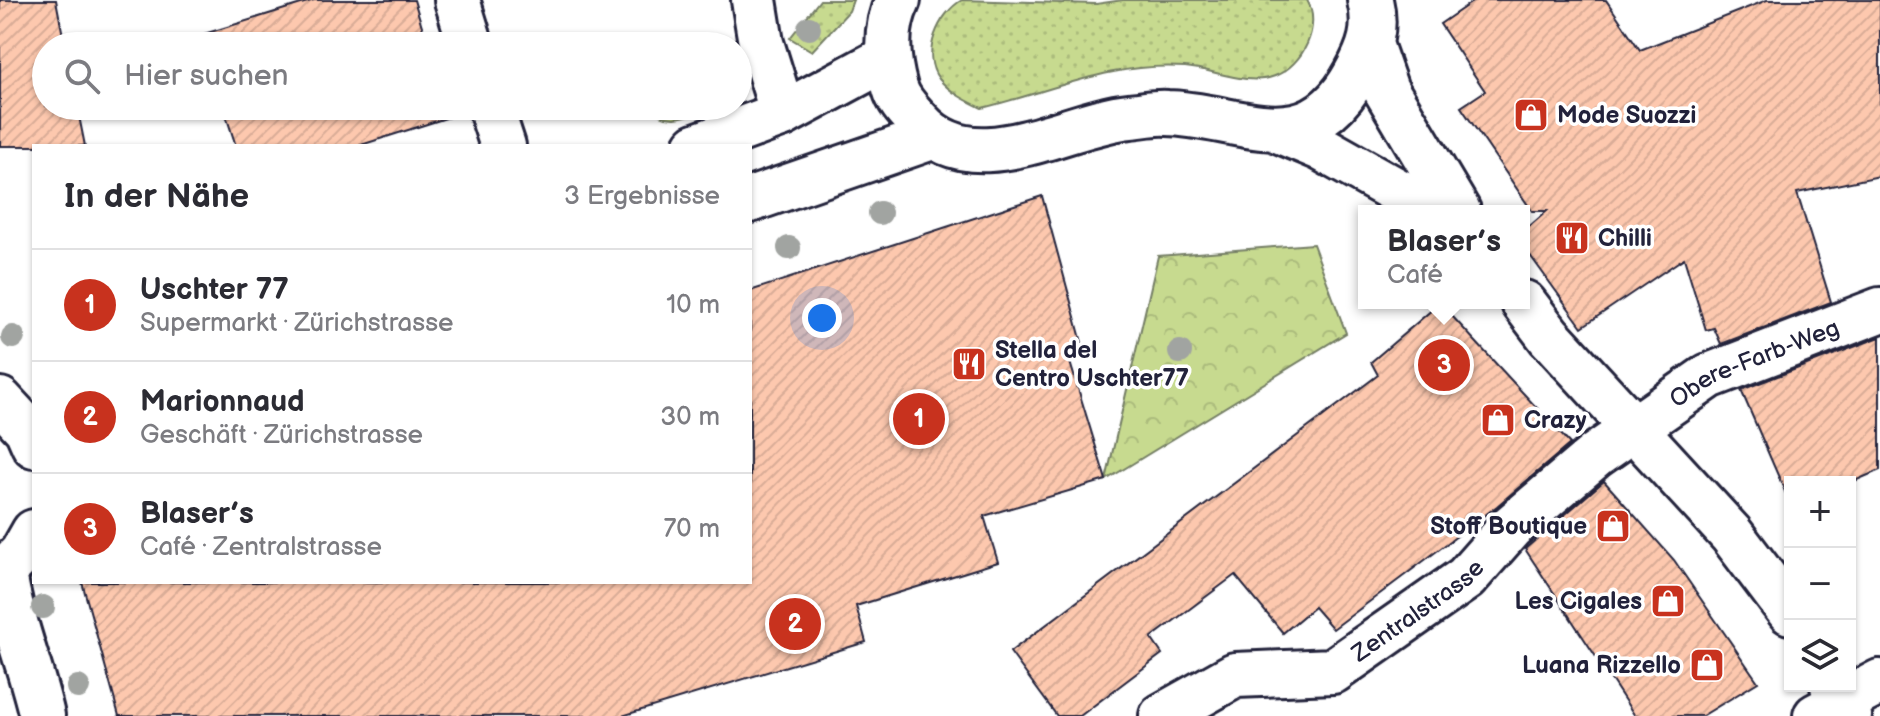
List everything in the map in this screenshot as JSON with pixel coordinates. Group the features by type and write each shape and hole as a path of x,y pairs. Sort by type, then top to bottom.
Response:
{"main road":[{"path":"457,0 467,32"},
{"path":"754,0 761,43 783,114"},
{"path":"898,0 891,15 887,58 898,99 932,137 967,149 1009,148 1116,117 1168,112 1278,130 1321,148 1422,205"},
{"path":"1371,1 1371,47 1386,90 1454,205"},
{"path":"1278,130 1321,115 1349,87 1371,47"},
{"path":"701,144 783,114 887,58"},
{"path":"495,120 502,144"},
{"path":"752,199 932,137"},
{"path":"1529,309 1549,336 1731,534 1784,604"},
{"name":"Obere-Farb-Weg","path":"1635,428 1709,376 1880,310"},
{"path":"15,401 32,440"},
{"name":"Zentralstrasse","path":"1162,716 1235,675 1333,671 1466,578 1511,527 1596,455 1635,428"},
{"path":"32,536 22,553 2,573 9,606 33,673 42,716"},
{"path":"1835,705 1880,682"}],"green space":[{"path":"820,0 853,0 849,11 812,51 790,38"},
{"path":"962,0 1096,4 1123,0 1307,0 1312,21 1307,44 1294,63 1285,71 1265,79 1242,79 1185,67 1132,69 1082,79 982,108 944,84 931,58 940,24"},
{"path":"1313,244 1346,333 1106,480 1158,256"}],"building":[{"path":"0,0 56,0 62,32 32,32 32,120 80,120 85,144 0,146"},
{"path":"314,0 414,0 424,32 211,32"},
{"path":"1475,0 1606,0 1640,50 1767,0 1880,0 1880,176 1797,193 1831,302 1721,344 1714,328 1706,330 1684,258 1582,327 1530,255 1530,226 1547,211 1532,211 1461,107 1485,91 1440,24"},
{"path":"228,120 440,120 364,144 235,144"},
{"path":"1042,196 1084,350 1069,359 1106,480 984,516 998,562 856,606 866,642 622,716 119,716 83,584 752,584 752,290"},
{"path":"1433,309 1446,309 1570,444 1497,506 1333,629 1314,607 1283,633 1235,575 1151,638 1162,654 1080,716 1057,716 1010,652 1378,375 1371,362"},
{"path":"1880,337 1880,470 1856,480 1856,476 1784,476 1784,489 1741,390"},
{"path":"1604,481 1674,560 1758,682 1702,716 1635,716 1525,549"}],"place":[{"name":"Mode Suozzi","path":"1531,115"},
{"name":"Chilli","path":"1572,238"},
{"name":"Stella del Centro Uschter77","path":"969,364"},
{"name":"Blaser’s","path":"1444,365"},
{"name":"Uschter 77","path":"919,419"},
{"name":"Crazy","path":"1498,420"},
{"name":"Stoff Boutique","path":"1613,526"},
{"name":"Les Cigales","path":"1668,601"},
{"name":"Marionnaud","path":"795,624"},
{"name":"Luana Rizzello","path":"1707,665"}]}
